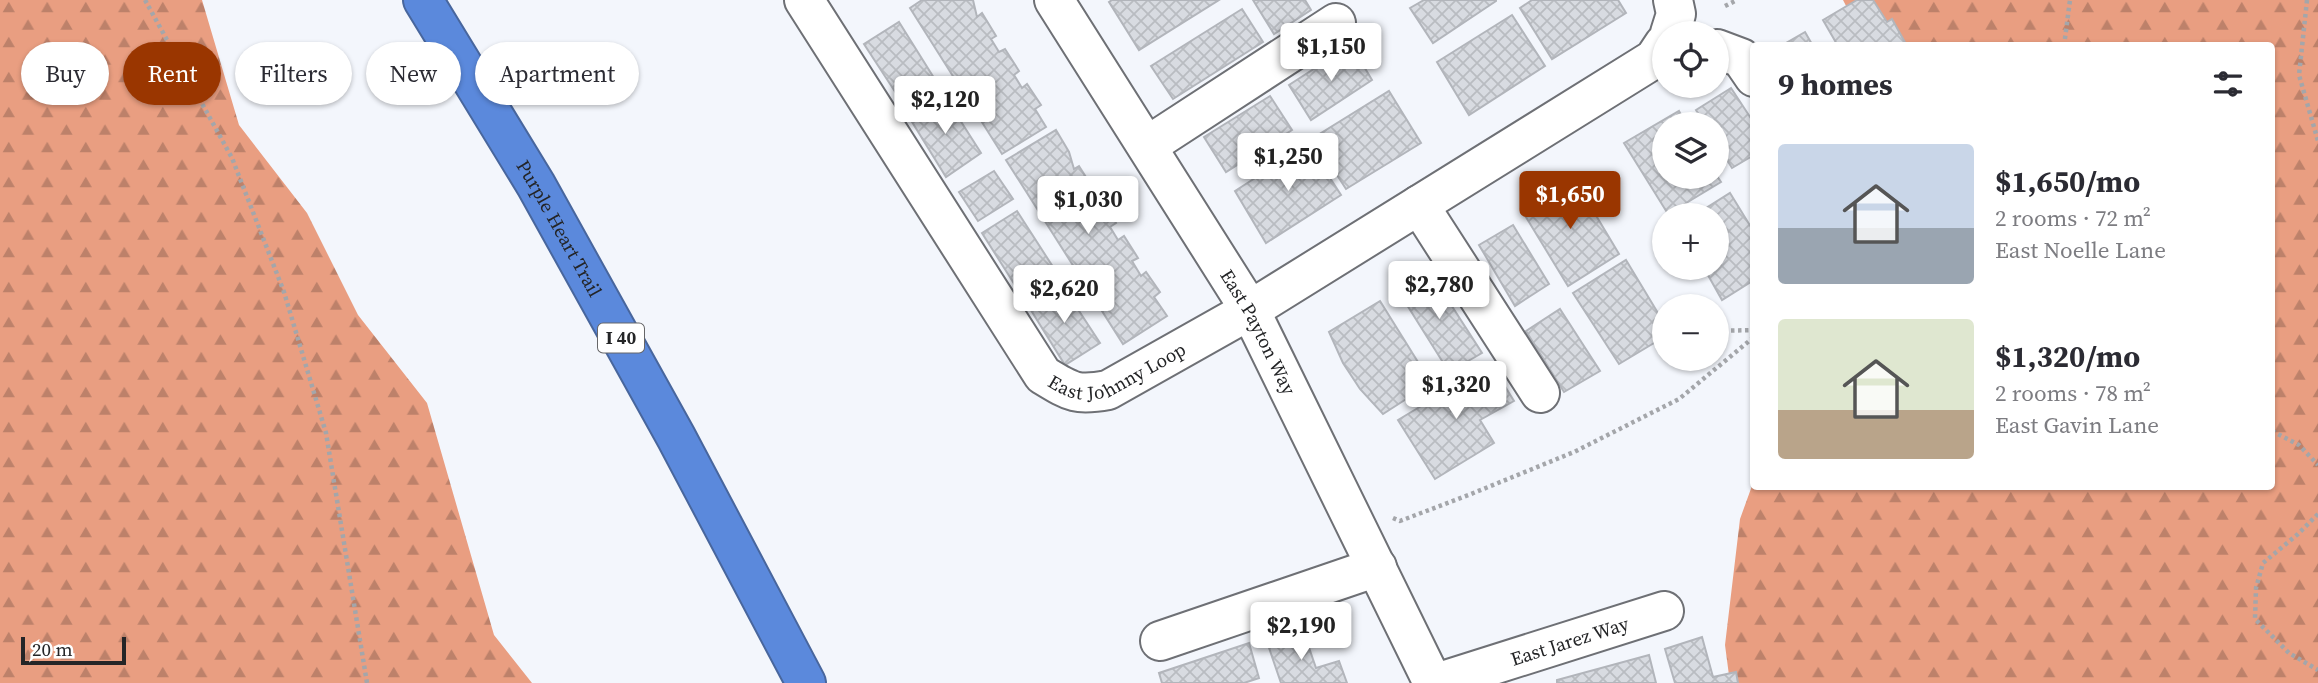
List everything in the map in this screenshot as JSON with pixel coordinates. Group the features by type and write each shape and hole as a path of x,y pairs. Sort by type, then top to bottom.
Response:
{"highway":[{"name":"Purple Heart Trail","path":"423,0 537,186 676,437 806,683"}],"street":[{"name":"East Johnny Loop","path":"804,0 1043,375 1064,388 1084,394 1108,390 1250,310 1652,60"},
{"name":"East Payton Way","path":"1054,0 1250,310 1435,683"},
{"path":"1673,0 1676,14 1674,21"},
{"path":"1147,146 1336,23"},
{"path":"1729,54 1741,58 1750,71"},
{"path":"1419,205 1540,393"},
{"path":"1160,641 1377,568"},
{"name":"East Jarez Way","path":"1435,683 1664,611"}],"path":[{"path":"145,0 232,158 284,292 326,433 368,683"},
{"path":"1725,6 1737,0"},
{"path":"2065,42 2070,0"},
{"path":"2307,0 2299,75 2318,141"},
{"path":"1729,331 1750,330"},
{"path":"1350,513 1379,498 1387,515 1400,521 1574,452 1679,399 1750,340"},
{"path":"2275,433 2299,445 2318,464"},
{"path":"2318,514 2263,563 2256,587 2255,619 2289,653 2318,670"}],"green space":[{"path":"0,0 202,0 214,42 123,42 123,105 221,105 221,64 239,125 307,213 358,315 427,403 494,635 532,683 0,683"},
{"path":"1843,0 2318,0 2318,683 1730,683 1725,645 1740,519 1750,490 2275,490 2275,42 1864,42"}],"building":[{"path":"922,0 973,0 977,17 982,13 996,36 991,39 999,52 1005,49 1019,71 1014,75 1022,88 1027,84 1041,105 1035,109 1046,127 1002,154 910,8"},
{"path":"1219,0 1139,50 1109,2"},
{"path":"1253,0 1305,0 1311,10 1274,34"},
{"path":"1424,0 1496,1 1433,43 1410,8"},
{"path":"1532,0 1618,0 1626,13 1552,59 1520,8"},
{"path":"1857,0 1873,0 1887,22 1892,19 1905,42 1836,42 1823,20"},
{"path":"1242,9 1263,42 1173,99 1151,66"},
{"path":"1512,15 1545,66 1469,115 1437,62"},
{"path":"899,22 939,86 905,107 864,44"},
{"path":"1805,32 1811,42 1788,42"},
{"path":"1351,45 1372,80 1311,120 1289,85"},
{"path":"1731,88 1750,117 1750,157 1732,168 1729,163 1729,112 1696,110 1715,98 1729,98"},
{"path":"1389,91 1421,143 1346,189 1313,138"},
{"path":"944,95 981,153 946,177 909,117"},
{"path":"1270,96 1292,130 1226,172 1204,137"},
{"path":"1652,127 1652,188 1624,143"},
{"path":"1056,130 1069,152 1074,169 1079,166 1093,188 1087,191 1096,205 1101,201 1116,223 1110,227 1118,240 1124,236 1138,258 1132,261 1141,276 1146,272 1160,292 1154,297 1167,316 1123,344 1006,160"},
{"path":"1308,144 1341,195 1266,243 1235,191"},
{"path":"994,171 1013,199 978,221 959,192"},
{"path":"1573,177 1619,254 1568,286 1521,209"},
{"path":"1653,189 1709,189 1686,203 1661,203"},
{"path":"1730,193 1750,226 1750,282 1729,296 1719,294 1711,280 1729,280 1729,203 1714,203"},
{"path":"1017,211 1055,270 1020,293 982,233"},
{"path":"1513,225 1549,284 1515,306 1479,245"},
{"path":"1626,260 1652,303 1652,344 1619,364 1573,293"},
{"path":"1428,269 1482,353 1449,372 1397,289"},
{"path":"1062,285 1100,343 1065,365 1029,307"},
{"path":"1380,301 1431,383 1383,414 1360,389 1343,363 1329,332"},
{"path":"1560,309 1600,371 1564,392 1526,331"},
{"path":"1491,364 1514,401 1480,420 1494,443 1435,479 1398,420"},
{"path":"1303,630 1316,668 1339,661 1347,683 1281,683 1267,642"},
{"path":"1702,637 1713,677 1736,672 1738,683 1675,683 1665,649"},
{"path":"1249,643 1259,678 1244,683 1162,683 1159,673"},
{"path":"1649,655 1656,683 1557,683 1557,680"}]}
